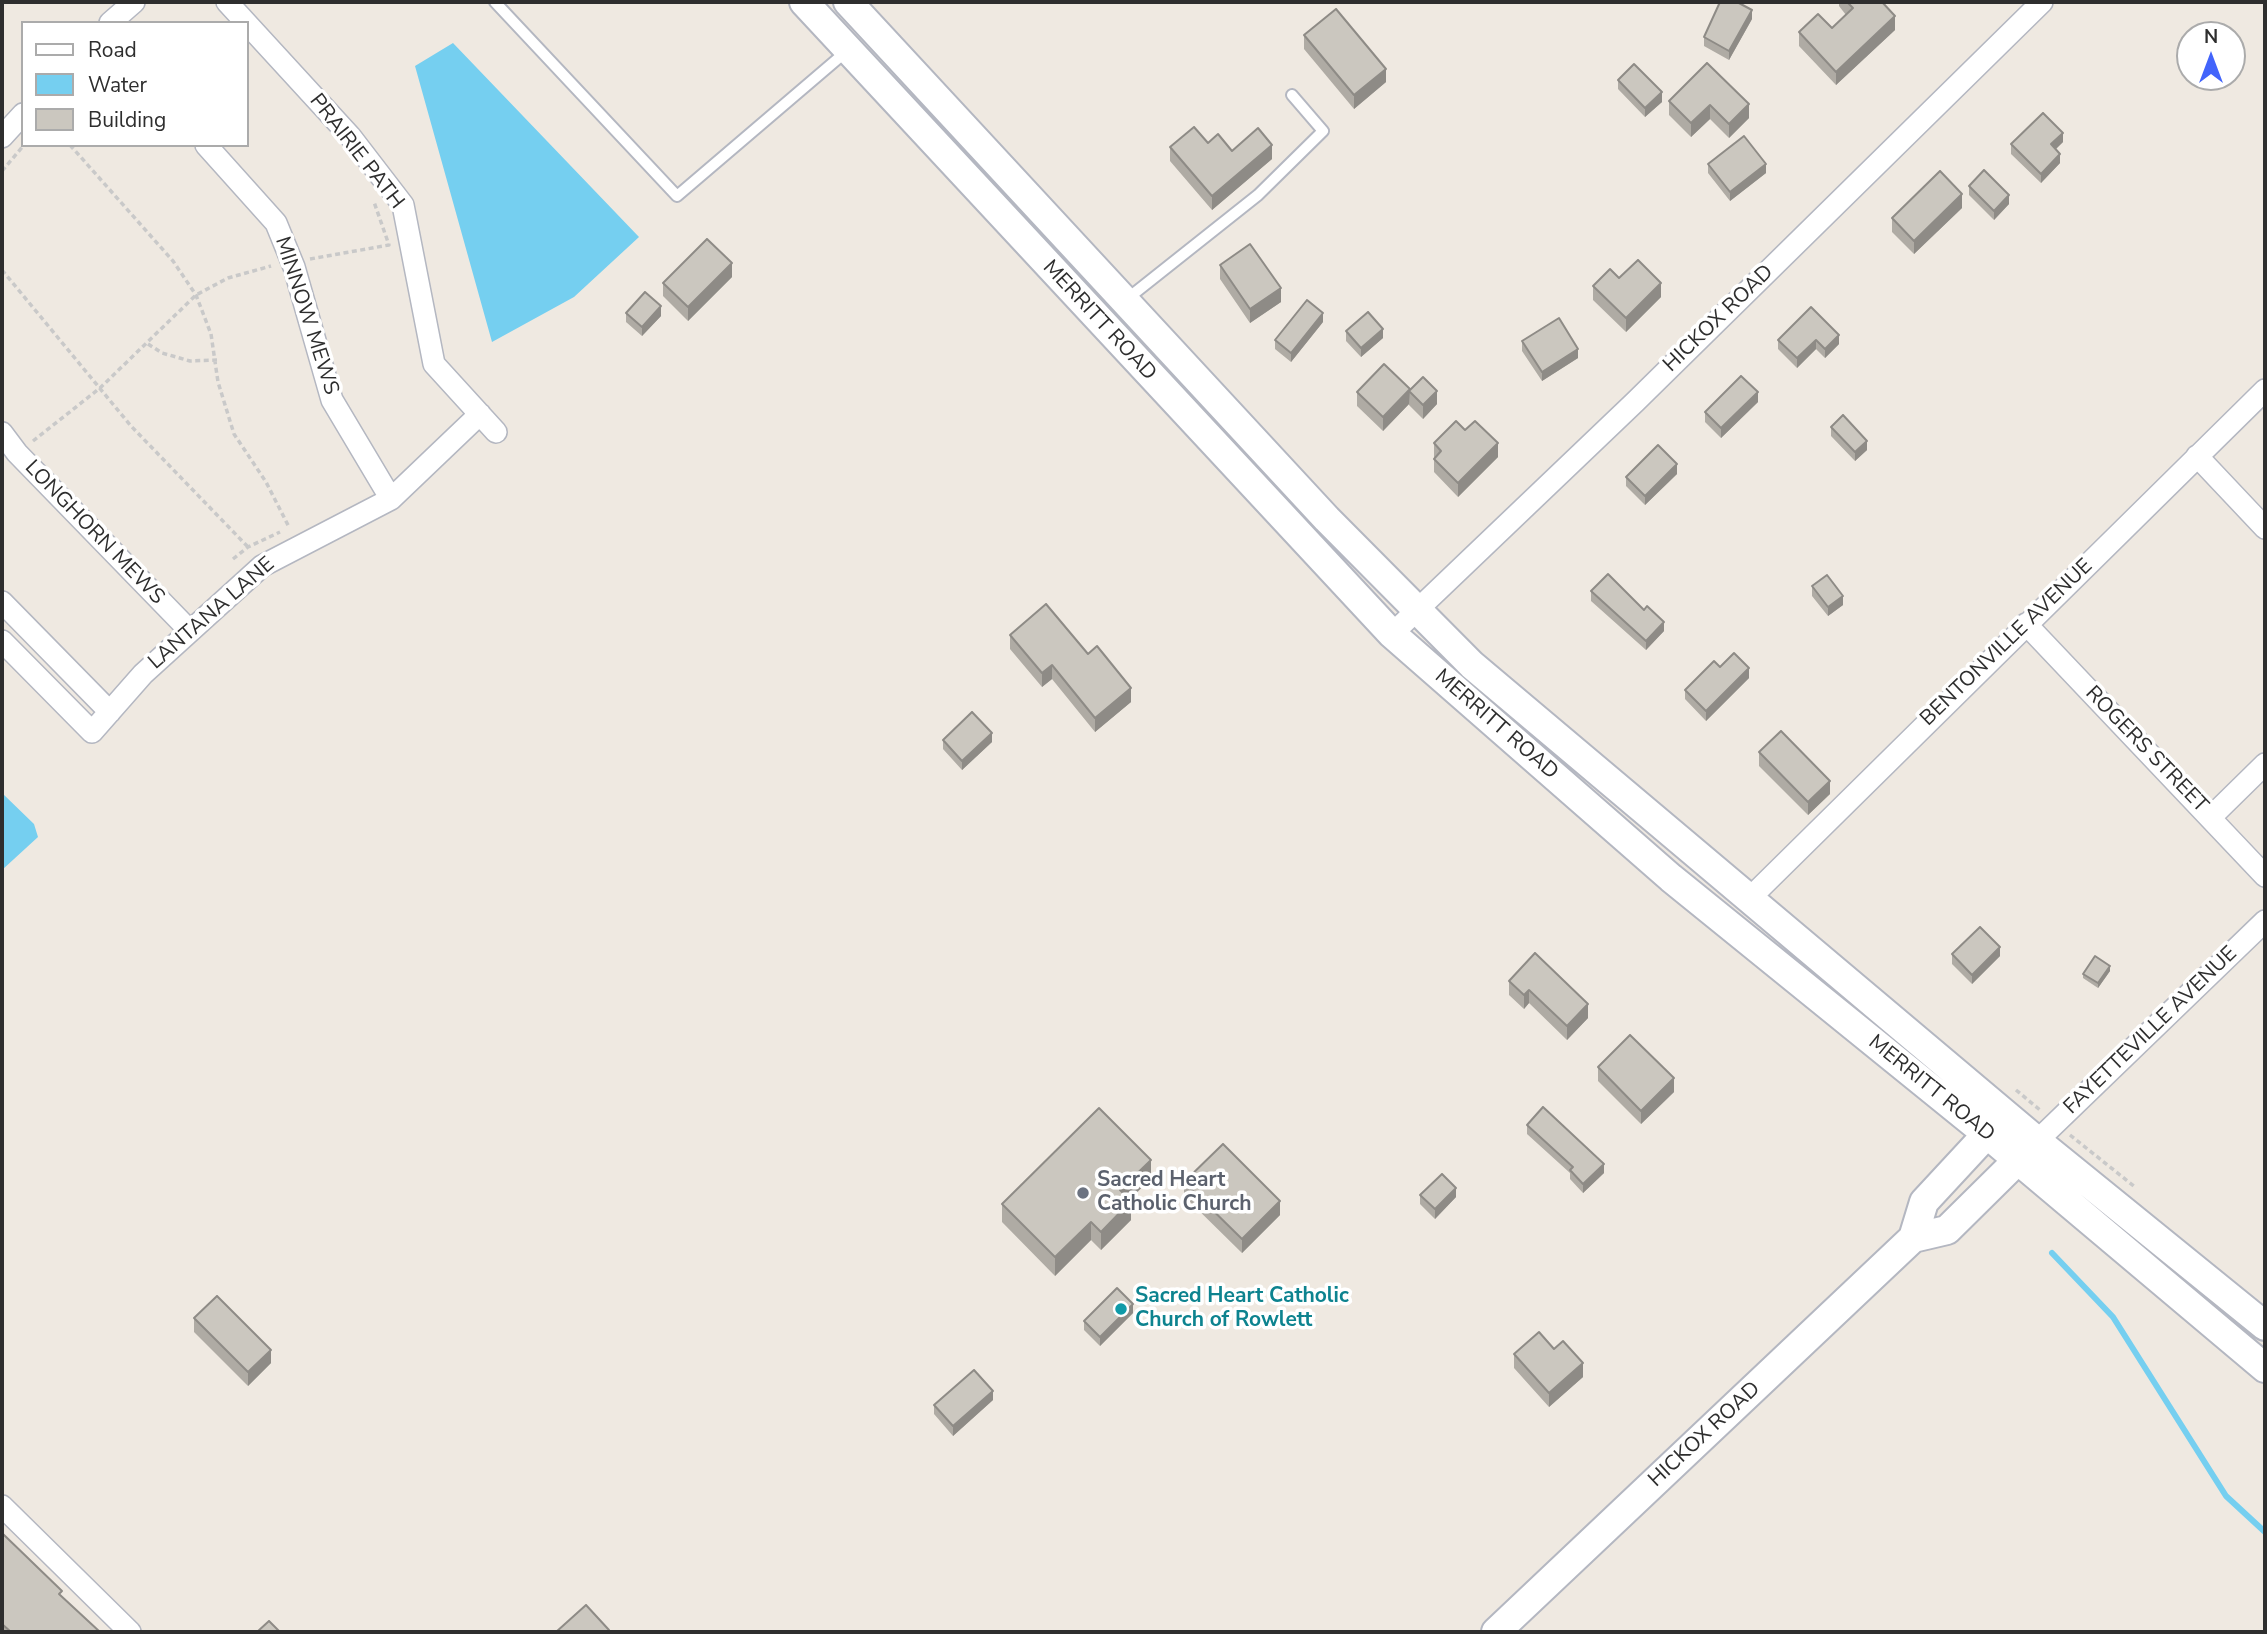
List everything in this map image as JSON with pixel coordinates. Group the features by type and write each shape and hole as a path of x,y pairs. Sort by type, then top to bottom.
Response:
{"street":[{"path":"112,21 134,2"},
{"name":"PRAIRIE PATH","path":"227,2 244,21"},
{"name":"MERRITT ROAD","path":"804,2 1392,634 1671,878 1987,1134 2037,1141 2265,1326"},
{"name":"MERRITT ROAD","path":"848,2 1417,612 1472,665 2007,1113 2265,1368"},
{"name":"HICKOX ROAD","path":"1392,634 2042,2"},
{"name":"PRAIRIE PATH","path":"248,25 350,136 403,205 434,364 496,432"},
{"path":"2,137 21,116"},
{"name":"MINNOW MEWS","path":"208,147 276,223 291,261 332,400 391,499"},
{"name":"BENTONVILLE AVENUE","path":"1750,898 2265,390"},
{"name":"LANTANA LANE","path":"2,641 92,732 189,630 262,566 391,499 480,414"},
{"name":"LONGHORN MEWS","path":"2,433 17,453 189,630"},
{"path":"2197,456 2265,528"},
{"path":"2,602 110,712"},
{"name":"ROGERS STREET","path":"2026,624 2265,876"},
{"path":"2210,818 2265,764"},
{"name":"FAYETTEVILLE AVENUE","path":"2037,1141 2265,921"},
{"name":"HICKOX ROAD","path":"1496,1632 1913,1238 1924,1202 2007,1113"},
{"path":"1913,1238 1947,1230 2037,1141"},
{"path":"2,1506 130,1632"}],"lane":[{"path":"495,2 677,196 848,50"},
{"path":"1125,301 1258,195 1323,131 1292,95"}],"path":[{"path":"2,171 22,147"},
{"path":"72,147 173,261 196,295 211,334 217,360 218,382 234,434 266,482 289,527"},
{"path":"17,453 100,388 196,295 229,278 291,261 325,258 389,245 372,197"},
{"path":"2,270 131,426 248,547"},
{"path":"148,344 162,353 190,360 217,360"},
{"path":"2010,1085 2037,1141 2143,1195"}],"water":[{"path":"453,43 639,237 574,297 492,342 415,66"},
{"path":"2,793 34,824 38,837 2,870"}],"building":[{"path":"1720,2 1737,2 1752,10 1729,51 1704,37"},
{"path":"1847,2 1882,2 1895,16 1836,72 1799,32 1818,14 1832,28 1853,8"},
{"path":"1336,9 1386,69 1354,95 1304,35"},
{"path":"1707,63 1749,104 1729,124 1710,105 1691,123 1669,101"},
{"path":"1634,64 1662,92 1645,108 1618,80"},
{"path":"2043,113 2063,133 2051,144 2060,154 2041,174 2011,144"},
{"path":"1194,127 1208,143 1218,134 1232,151 1258,128 1272,145 1212,196 1170,147"},
{"path":"1744,136 1766,164 1730,192 1708,164"},
{"path":"1984,170 2009,195 1994,211 1969,186"},
{"path":"1940,171 1962,194 1914,241 1892,218"},
{"path":"707,239 732,263 688,307 663,283"},
{"path":"1250,244 1281,288 1250,309 1220,265"},
{"path":"1638,260 1661,283 1626,318 1593,286 1610,269 1619,278"},
{"path":"645,292 661,306 642,327 626,313"},
{"path":"1307,300 1323,313 1291,353 1275,340"},
{"path":"1811,307 1839,335 1825,349 1816,340 1797,358 1778,340"},
{"path":"1368,312 1383,329 1361,348 1346,331"},
{"path":"1559,318 1578,349 1542,372 1522,341"},
{"path":"1384,364 1410,389 1383,417 1357,392"},
{"path":"1741,376 1758,392 1721,428 1705,412"},
{"path":"1423,377 1437,391 1423,405 1409,391"},
{"path":"1843,415 1867,441 1855,452 1831,427"},
{"path":"1456,421 1465,430 1475,421 1498,443 1458,483 1434,459 1441,451 1434,443"},
{"path":"1658,445 1677,464 1645,496 1626,477"},
{"path":"1608,574 1644,610 1647,606 1664,622 1646,641 1591,591"},
{"path":"1827,575 1843,596 1828,607 1812,586"},
{"path":"1046,604 1088,654 1097,646 1131,688 1095,718 1052,665 1042,673 1010,635"},
{"path":"1734,653 1749,668 1706,711 1685,690 1714,661 1720,667"},
{"path":"972,712 992,733 962,761 943,740"},
{"path":"1781,731 1830,781 1808,802 1759,752"},
{"path":"1980,927 2000,947 1972,975 1952,954"},
{"path":"1535,953 1588,1004 1567,1026 1529,990 1524,995 1509,981"},
{"path":"2095,956 2110,966 2098,983 2083,974"},
{"path":"1630,1035 1674,1078 1641,1111 1598,1067"},
{"path":"1543,1107 1604,1164 1583,1184 1570,1170 1573,1167 1527,1125"},
{"name":"Sacred Heart Catholic Church","path":"1099,1108 1151,1160 1120,1190 1131,1201 1101,1232 1091,1222 1055,1257 1002,1204"},
{"path":"1223,1144 1280,1201 1242,1239 1184,1182"},
{"path":"1442,1174 1456,1188 1435,1209 1420,1195"},
{"path":"1117,1288 1133,1304 1100,1337 1084,1321"},
{"path":"217,1296 271,1350 248,1372 194,1318"},
{"path":"1539,1332 1554,1349 1563,1341 1583,1363 1549,1393 1514,1354"},
{"path":"974,1370 993,1391 953,1426 934,1405"},
{"path":"2,1533 62,1591 59,1594 100,1632 11,1632 2,1624"},
{"path":"586,1605 609,1630 607,1632 556,1632"},
{"path":"269,1621 280,1632 257,1632"}],"waterway":[{"path":"2052,1253 2113,1317 2226,1496 2265,1532"}],"place":[{"name":"Sacred Heart Catholic Church","path":"1083,1193"},
{"name":"Sacred Heart Catholic Church of Rowlett","path":"1121,1309"}]}
